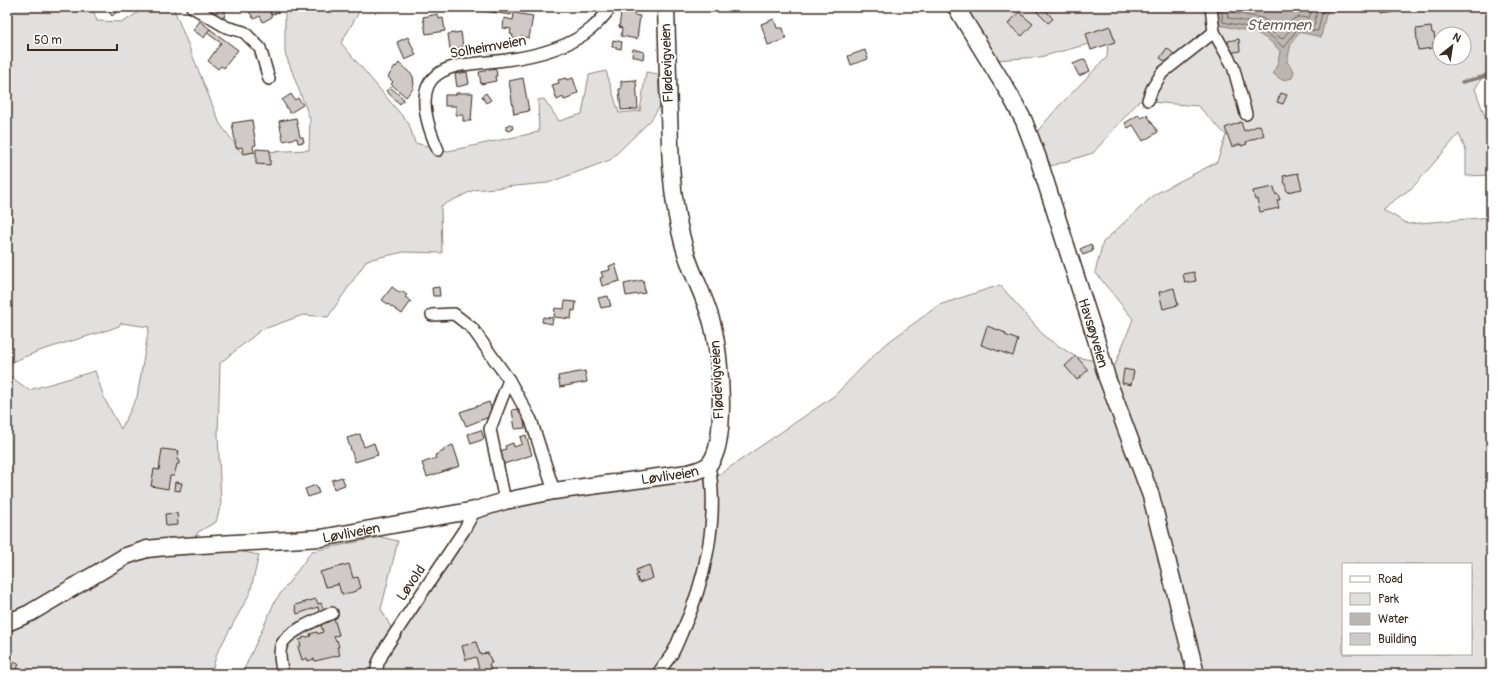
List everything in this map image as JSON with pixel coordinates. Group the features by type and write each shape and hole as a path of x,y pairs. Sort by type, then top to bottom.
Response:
{"main road":[{"name":"Flødevigveien","path":"666,7 670,147 674,196 684,244 707,307 717,342 719,358 720,415 718,441 716,454 709,465"},
{"name":"Havsøyveien","path":"956,7 1010,95 1024,121 1038,158 1107,378 1151,496 1196,674"},
{"name":"Løvliveien","path":"7,623 30,613 126,556 147,549 166,546 321,538 475,510 505,501 554,491 688,473 700,470 709,465"}],"street":[{"path":"192,7 226,27 244,32 260,48 269,80"},
{"name":"Solheimveien","path":"438,150 430,131 426,113 426,96 429,85 437,74 452,66 511,60 560,47 579,38 591,29 611,7"},
{"path":"1211,7 1214,32 1233,66 1246,114"},
{"path":"1148,100 1152,89 1162,73 1214,32"},
{"path":"432,315 454,314 472,328 509,380 531,420 554,491"},
{"path":"505,501 490,429 509,380"},
{"path":"658,674 672,653 691,612 702,578 711,530 712,481 709,465"},
{"name":"Løvold","path":"376,674 378,663 386,647 464,530 475,510"},
{"path":"283,674 280,662 282,644 294,632 332,613"}],"green space":[{"path":"7,7 92,7 97,21 123,22 147,7 173,7 220,124 242,153 309,150 310,119 285,53 285,7 362,7 341,43 409,124 415,143 448,151 539,132 538,100 544,99 559,121 582,114 589,75 606,71 619,113 640,111 646,72 658,74 660,106 651,120 610,160 548,183 474,190 441,206 442,253 404,252 367,260 328,317 303,315 261,330 220,363 218,434 221,504 216,522 198,532 191,548 228,549 259,555 250,593 217,653 211,674 7,674 7,374 29,390 95,371 105,400 121,429 137,397 149,327 121,323 119,326 108,330 39,351 7,364"},
{"path":"958,7 1491,7 1491,72 1484,74 1475,89 1491,133 1491,175 1466,176 1466,151 1459,134 1413,187 1382,209 1408,224 1491,217 1491,674 242,674 275,601 312,551 381,537 398,541 381,609 393,631 472,514 651,479 720,474 834,396 883,346 939,305 1000,285 1045,337 1076,357 1115,365 1133,319 1095,272 1103,242 1155,194 1217,162 1226,135 1198,106 1139,101 1093,153 1051,166 1035,134 1059,106 1107,57 1108,39 1040,57 996,60"}],"water":[{"name":"Stemmen","path":"1218,7 1334,7 1326,14 1321,37 1299,32 1291,44 1287,62 1294,71 1292,78 1284,80 1277,77 1273,73 1278,63 1280,51 1270,41 1257,33 1219,25"}],"building":[{"path":"112,7 123,7 112,16 108,10"},
{"path":"213,7 226,7 224,18 212,17"},
{"path":"246,7 267,7 272,17 263,22 260,16 254,19"},
{"path":"272,7 277,7 280,11 272,15 269,9"},
{"path":"470,7 513,7 511,15 470,9"},
{"path":"625,7 635,8 634,15 640,16 637,39 621,36 622,28 619,27 621,13 624,13"},
{"path":"1043,7 1053,19 1048,23 1036,11"},
{"path":"1381,7 1394,7 1395,12 1382,14"},
{"path":"1019,12 1033,24 1022,36 1008,24"},
{"path":"514,13 533,16 529,38 521,36 521,39 512,38 513,35 510,34 511,29 503,28 504,18 513,20"},
{"path":"438,14 439,19 443,18 445,31 426,34 423,17"},
{"path":"774,19 777,28 783,28 786,39 768,45 761,24"},
{"path":"200,21 210,29 204,38 193,30"},
{"path":"1110,26 1115,42 1091,50 1086,34"},
{"path":"1431,27 1432,48 1418,50 1416,29"},
{"path":"210,29 238,50 224,68 221,66 218,69 208,61 221,43 207,33"},
{"path":"461,32 463,47 450,49 448,34"},
{"path":"408,37 416,55 405,60 397,42"},
{"path":"1239,39 1240,51 1229,53 1228,41"},
{"path":"613,40 622,42 621,49 612,47"},
{"path":"1167,48 1174,54 1168,63 1160,58"},
{"path":"633,49 644,52 643,59 632,56"},
{"path":"865,50 868,59 851,65 848,56"},
{"path":"1085,59 1090,71 1079,76 1073,64"},
{"path":"399,63 413,76 414,85 412,86 414,87 406,97 391,84 393,82 388,77 395,66 396,67"},
{"path":"496,69 496,81 481,84 479,72"},
{"path":"467,72 469,84 457,87 455,74"},
{"path":"523,78 529,111 514,114 509,81"},
{"path":"566,78 567,80 573,78 578,93 572,95 573,97 564,100 563,97 557,100 552,85 559,83 558,80"},
{"path":"636,80 638,109 621,110 619,89 621,89 621,81"},
{"path":"390,87 404,99 400,104 386,91"},
{"path":"456,93 473,93 471,121 463,121 463,115 456,115 456,106 445,106 445,95 456,95"},
{"path":"486,93 491,100 486,103 482,96"},
{"path":"1281,93 1287,95 1283,104 1277,102"},
{"path":"291,94 295,100 298,98 303,105 290,113 282,100"},
{"path":"1138,115 1141,118 1147,115 1158,132 1143,141 1133,125 1128,128 1125,123"},
{"path":"296,118 300,137 303,137 304,142 298,143 297,138 283,141 279,121"},
{"path":"252,120 256,145 253,146 254,152 243,154 242,147 236,148 232,123"},
{"path":"1241,122 1244,131 1260,125 1264,135 1246,142 1247,144 1232,147 1225,128"},
{"path":"509,124 512,125 513,129 510,131 506,130 506,126"},
{"path":"256,149 270,150 270,165 256,164"},
{"path":"1298,173 1302,189 1287,192 1283,176"},
{"path":"1274,187 1276,195 1278,194 1280,200 1277,200 1279,208 1260,212 1257,199 1255,200 1253,191"},
{"path":"1091,244 1093,251 1083,255 1080,249"},
{"path":"615,264 620,281 602,286 600,278 603,277 601,272 610,270 609,266"},
{"path":"1194,272 1196,281 1185,283 1183,274"},
{"path":"643,280 645,293 626,296 624,284"},
{"path":"392,287 400,293 401,291 407,295 405,297 411,301 402,314 382,300"},
{"path":"439,287 440,296 433,296 432,288"},
{"path":"1174,288 1178,305 1163,309 1159,292"},
{"path":"608,296 611,306 601,308 598,298"},
{"path":"565,301 576,302 575,311 572,310 571,319 554,317 555,308 564,309"},
{"path":"543,317 553,318 552,324 542,322"},
{"path":"987,326 1006,333 1005,335 1018,340 1013,356 981,345"},
{"path":"1076,356 1088,370 1077,380 1065,366"},
{"path":"1124,369 1134,371 1131,385 1122,383"},
{"path":"585,371 587,382 560,387 558,376"},
{"path":"489,402 494,415 466,426 460,412"},
{"path":"522,408 525,428 515,429 512,410"},
{"path":"481,430 484,439 471,444 468,434"},
{"path":"360,434 364,447 374,443 378,455 355,462 347,438"},
{"path":"526,435 532,455 504,464 500,451 506,449 505,446 513,443 514,447 522,444 520,437"},
{"path":"453,445 460,466 427,477 422,463 436,458 435,455 444,451 443,449"},
{"path":"162,449 179,451 177,460 179,461 179,464 177,464 174,476 170,476 168,489 151,486 154,469 159,470"},
{"path":"342,477 345,485 334,489 332,480"},
{"path":"175,482 182,483 180,491 174,490"},
{"path":"316,485 319,493 308,497 305,489"},
{"path":"177,513 178,525 166,526 165,514"},
{"path":"349,564 353,578 358,577 361,588 343,595 338,583 337,585 326,587 320,572"},
{"path":"649,565 653,578 639,583 636,570"},
{"path":"316,599 318,604 321,603 324,611 319,612 318,607 297,614 295,605"},
{"path":"334,618 339,635 334,636 336,641 337,640 339,647 337,647 340,655 315,661 314,659 308,661 307,658 302,660 298,647 301,646 299,640 311,636 310,634 317,632 318,634 323,632 320,622"},
{"path":"476,642 480,654 488,653 492,663 489,664 492,674 478,674 476,670 479,669 476,657 466,660 462,646"},
{"path":"7,660 19,664 16,672 18,673 17,674 7,674"}],"waterway":[{"path":"1462,82 1491,75"}]}
